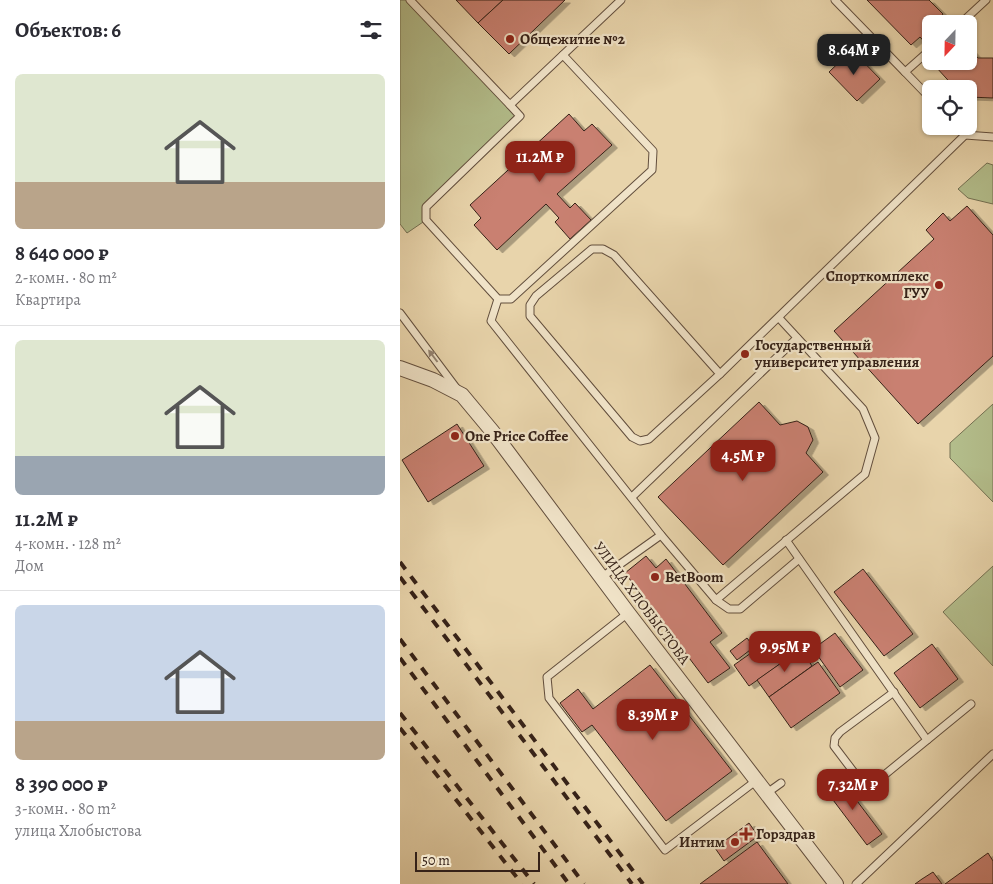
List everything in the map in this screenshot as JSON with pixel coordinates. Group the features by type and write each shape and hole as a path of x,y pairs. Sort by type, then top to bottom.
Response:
{"street":[{"name":"УЛИЦА ХЛОБЫСТОВА","path":"400,368 433,380 462,395 492,431 628,613 836,884"}],"lane":[{"path":"410,0 520,116 426,207 426,220 498,299 511,299 652,170 654,151 563,55"},
{"path":"510,105 621,0"},
{"path":"835,0 922,90"},
{"path":"970,15 986,0"},
{"path":"905,72 922,58"},
{"path":"720,374 614,255 603,249 592,249 536,296 530,305 530,316 632,437 640,441 649,439 720,374 779,318 965,135 993,137"},
{"path":"498,299 491,321 716,600 729,610 740,608 799,559"},
{"path":"400,313 462,395"},
{"path":"716,600 865,474 875,438 863,409 779,318"},
{"path":"632,498 797,338"},
{"path":"602,577 661,534"},
{"path":"786,540 928,740"},
{"path":"628,613 547,676 548,698 666,850 757,780"},
{"path":"894,692 840,732 835,738 834,746 859,779 869,784 877,781 970,704"},
{"path":"856,884 993,754"},
{"path":"767,793 781,783"}],"green space":[{"path":"400,0 410,0 520,116 426,207 426,220 407,233 400,224"},
{"path":"987,163 993,165 993,204 968,198 958,189"},
{"path":"993,404 993,502 950,458 950,443"},
{"path":"993,566 993,666 943,612"}],"building":[{"path":"456,0 503,0 478,23"},
{"name":"Общежитие №2","path":"503,0 565,0 509,54 478,23"},
{"path":"867,0 929,0 943,14 922,15 922,39 920,37 911,45"},
{"path":"852,50 880,79 857,101 829,72"},
{"path":"978,58 993,58 993,98 977,97 977,80 948,80 939,70 978,70"},
{"path":"569,114 584,131 592,124 612,145 557,194 570,208 575,203 591,220 570,239 555,222 559,218 546,204 497,250 474,225 481,218 470,205"},
{"name":"Спорткомплекс ГУУ","path":"967,206 993,235 993,356 918,424 834,331 934,239 926,230 943,213 950,221"},
{"path":"759,402 780,425 797,421 808,427 813,440 806,453 823,472 723,565 658,497"},
{"path":"457,424 484,466 428,502 402,460"},
{"path":"646,556 656,568 666,559 722,633 710,642 730,668 708,683 625,573"},
{"path":"863,569 913,634 884,656 834,592"},
{"path":"835,633 863,670 840,687 813,649"},
{"path":"747,638 754,647 737,660 730,651"},
{"path":"768,641 783,662 749,686 734,665"},
{"path":"932,644 958,679 920,708 894,673"},
{"path":"801,649 812,666 769,697 757,680"},
{"path":"818,662 840,693 791,728 769,697"},
{"path":"650,665 732,771 666,821 592,725 582,732 560,703 578,689 593,709"},
{"path":"839,777 882,834 867,845 824,788"},
{"path":"749,823 758,836 724,861 715,848"},
{"path":"757,842 788,884 700,884"},
{"path":"988,853 993,861 993,884 945,884"},
{"path":"933,872 942,884 915,884 922,879"}],"railway":[{"path":"400,562 643,884"},
{"path":"400,577 632,884"},
{"path":"400,639 584,884"},
{"path":"400,658 569,884"},
{"path":"400,713 534,884"},
{"path":"400,728 522,884"}],"place":[{"name":"Общежитие №2","path":"510,39"},
{"name":"Спорткомплекс ГУУ","path":"939,285"},
{"name":"Государственный университет управления","path":"745,354"},
{"name":"One Price Coffee","path":"455,436"},
{"name":"BetBoom","path":"655,577"},
{"name":"Горздрав","path":"746,834"},
{"name":"Интим","path":"735,842"}]}
